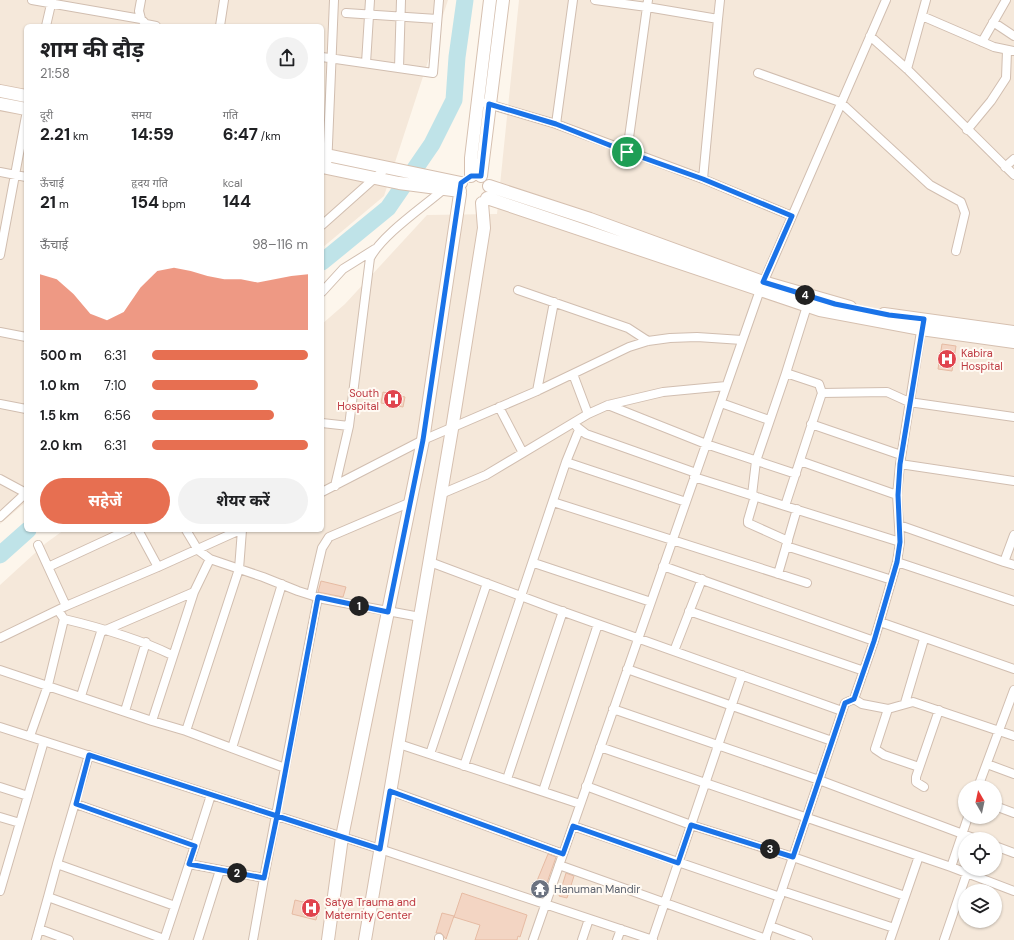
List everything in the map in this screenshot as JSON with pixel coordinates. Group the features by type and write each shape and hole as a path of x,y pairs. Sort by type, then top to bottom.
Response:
{"street":[{"path":"32,0 52,2 140,19 146,24"},
{"path":"140,19 139,11 141,0"},
{"path":"220,24 224,0"},
{"path":"334,0 325,168 399,183 438,185 467,184 489,186 590,219 820,310 922,324 1014,332"},
{"path":"366,63 370,0"},
{"path":"399,68 401,0"},
{"path":"324,57 433,73 439,0"},
{"path":"484,102 490,0"},
{"path":"328,940 342,837 423,440 471,158 484,102 503,0"},
{"path":"556,124 573,0"},
{"path":"595,0 647,3 718,19"},
{"path":"703,179 720,0"},
{"path":"533,940 761,286 840,102 886,0"},
{"path":"907,69 926,0"},
{"path":"982,42 1006,0"},
{"path":"46,24 52,2"},
{"path":"627,152 647,3"},
{"path":"346,14 438,19"},
{"path":"922,16 982,42 1010,51 1006,78 1001,87 967,130"},
{"path":"994,22 1014,36"},
{"path":"870,36 907,69 1014,175"},
{"path":"1008,65 1014,71"},
{"path":"758,73 840,102 930,185 961,202 964,206 965,213 956,251"},
{"path":"0,91 24,96"},
{"path":"484,102 556,124 627,152 703,179 792,216"},
{"path":"0,104 24,109"},
{"path":"0,255 24,128"},
{"path":"325,155 401,170 438,185"},
{"path":"1006,167 1014,159"},
{"path":"324,223 386,168"},
{"path":"0,172 24,177"},
{"path":"467,184 464,200 469,204 476,205 485,201 761,286 922,324 1014,342"},
{"path":"324,290 343,269 375,248 438,185"},
{"path":"365,940 453,427 484,228 485,201 490,192 489,186"},
{"path":"335,486 349,426 370,258 375,248"},
{"path":"518,290 628,328 648,341"},
{"path":"537,391 554,302"},
{"path":"807,306 756,461 753,496 748,523 787,543 892,580"},
{"path":"559,865 765,939 842,711 845,703 854,699 864,671 897,562 900,542 898,495 900,464 922,324"},
{"path":"0,332 24,337"},
{"path":"324,491 423,440 537,391 629,347 648,341 670,338 697,337 742,340"},
{"path":"785,506 822,393 819,384 786,373"},
{"path":"572,374 588,414"},
{"path":"441,494 486,475 588,414 608,405 663,392 726,386"},
{"path":"822,393 887,392 909,402 1014,417"},
{"path":"721,403 770,420"},
{"path":"0,404 24,409"},
{"path":"608,405 706,444 796,474"},
{"path":"499,407 523,453"},
{"path":"324,423 349,426"},
{"path":"574,423 579,430 586,434 695,475 753,496 900,542"},
{"path":"811,424 901,455"},
{"path":"464,766 534,563 566,462 579,430"},
{"path":"800,461 898,495"},
{"path":"566,462 686,502"},
{"path":"900,464 1014,481"},
{"path":"0,479 24,492"},
{"path":"0,517 24,495"},
{"path":"253,940 277,816 322,548 329,537 410,502"},
{"path":"553,502 807,583"},
{"path":"778,574 797,510"},
{"path":"899,525 1014,565"},
{"path":"48,567 124,532"},
{"path":"139,532 158,567"},
{"path":"187,532 198,550 210,559 315,596 388,612 420,617"},
{"path":"0,638 62,608 237,532"},
{"path":"186,731 239,569 241,532"},
{"path":"1004,562 1014,535"},
{"path":"30,736 48,685 64,619 62,608 48,567 38,546"},
{"path":"152,721 172,655 194,592 210,559"},
{"path":"430,562 522,597 842,711"},
{"path":"897,562 1014,601"},
{"path":"534,563 651,602"},
{"path":"663,566 874,641"},
{"path":"674,651 702,579"},
{"path":"430,754 487,583"},
{"path":"232,748 282,584"},
{"path":"81,696 101,632 194,592"},
{"path":"507,779 563,611"},
{"path":"689,611 864,671"},
{"path":"64,619 108,629 146,642 172,655"},
{"path":"880,622 924,639 1014,669"},
{"path":"543,791 598,624"},
{"path":"904,703 924,639"},
{"path":"125,711 146,642"},
{"path":"627,669 832,741"},
{"path":"0,670 186,731 285,768"},
{"path":"0,727 380,849 652,940 742,675"},
{"path":"981,780 1014,690"},
{"path":"854,699 862,704 888,709 904,703 913,702 1014,736"},
{"path":"613,709 819,780 958,832"},
{"path":"888,709 875,749 884,755 919,767"},
{"path":"924,787 916,782 916,777 939,710"},
{"path":"0,891 44,741"},
{"path":"398,744 580,804"},
{"path":"600,747 958,869"},
{"path":"36,940 89,755"},
{"path":"987,764 1014,774"},
{"path":"586,786 691,825 793,857 905,896"},
{"path":"0,787 28,796"},
{"path":"390,791 563,854"},
{"path":"48,897 164,940 211,795"},
{"path":"76,804 195,846"},
{"path":"1002,809 1014,813"},
{"path":"0,817 20,823"},
{"path":"573,826 678,863 894,928"},
{"path":"952,867 958,849"},
{"path":"1002,849 1014,853"},
{"path":"890,940 919,856"},
{"path":"58,864 175,906"},
{"path":"189,864 264,878"},
{"path":"198,940 220,870"},
{"path":"944,940 966,876"},
{"path":"975,876 1014,891"},
{"path":"582,940 589,919"},
{"path":"770,926 808,940"},
{"path":"617,940 620,929"},
{"path":"39,930 69,940"}],"shaded area":[{"path":"0,0 448,0 384,196 324,246 324,24 24,24 24,504 0,524"},
{"path":"519,0 1014,0 1014,940 0,940 0,585 46,543 61,532 324,532 324,322 345,304 427,215 497,214"}],"building":[{"path":"942,344 956,346 952,371 938,369"},
{"path":"383,392 405,397 403,407 381,403"},
{"path":"321,581 346,587 343,597 318,592"},
{"path":"548,854 556,857 542,897 532,893"},
{"path":"566,873 574,876 567,898 559,896"},
{"path":"462,893 527,915 520,937 518,936 517,940 475,940 480,925 454,917"},
{"path":"295,900 319,906 316,920 292,914"},
{"path":"442,913 454,916 446,939 441,933 436,933"}],"waterway":[{"path":"324,260 388,208 432,144 454,100 457,57 465,0"},
{"path":"0,555 26,532"}],"place":[{"name":"Kabira Hospital","path":"947,359"},
{"name":"South Hospital","path":"393,399"},
{"name":"Hanuman Mandir","path":"540,889"},
{"name":"Satya Trauma and Maternity Center","path":"311,908"}],"route":[{"path":"627,152 556,124 489,104 481,176 474,175 467,177 461,183 423,440 388,612 318,597 277,816 89,755 76,804 195,846 189,864 264,878 277,816 380,849 390,791 563,854 573,826 678,863 691,825 793,857 845,703 854,699 874,641 897,562 900,542 898,495 900,464 921,329 924,319 889,315 835,304 763,282 792,216 703,179 627,152"}]}
